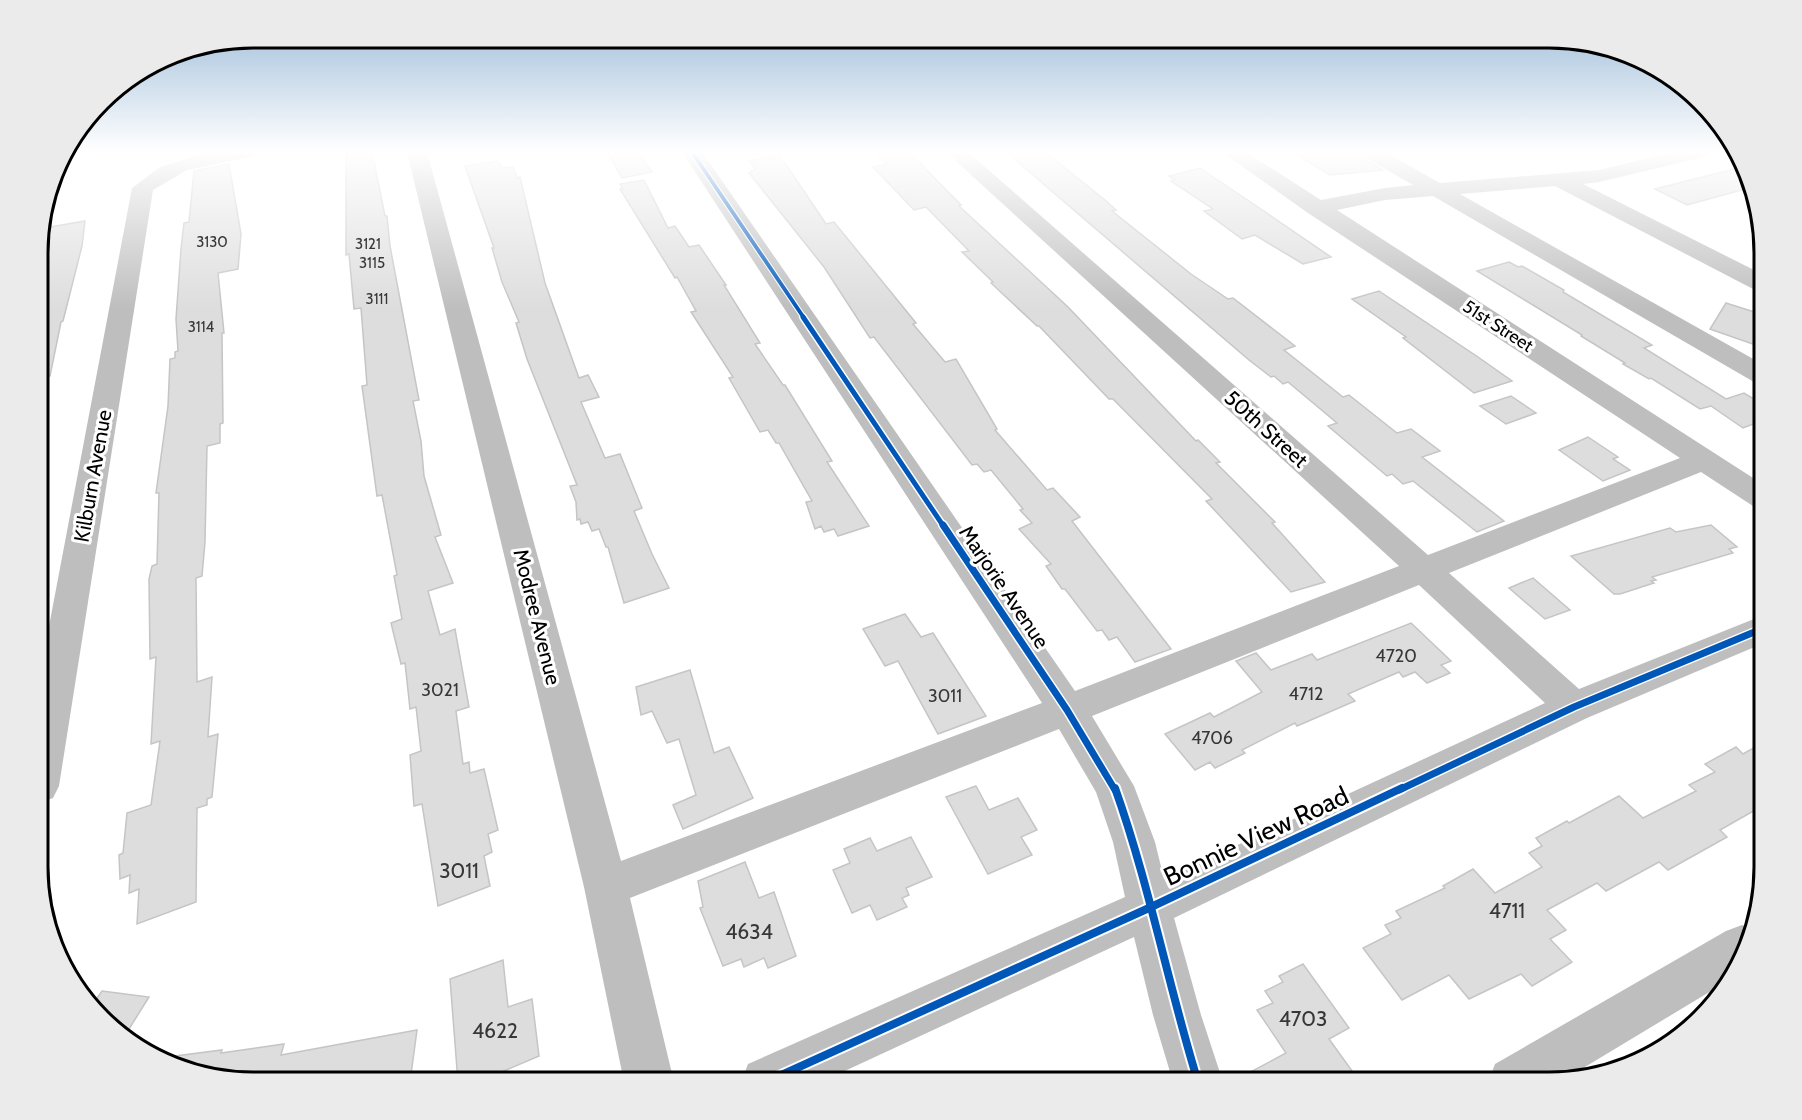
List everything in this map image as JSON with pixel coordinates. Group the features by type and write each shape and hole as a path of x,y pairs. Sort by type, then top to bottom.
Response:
{"street":[{"name":"Kilburn Avenue","path":"48,734 140,204"},
{"name":"Modree Avenue","path":"430,204 606,887 647,1072"},
{"name":"Marjorie Avenue","path":"727,204 1067,710 1114,786 1134,842 1177,1015 1195,1072"},
{"name":"50th Street","path":"1015,204 1574,707"},
{"name":"51st Street","path":"1310,204 1754,492"},
{"path":"1316,208 1334,204"},
{"path":"1463,204 1754,370"},
{"path":"1608,204 1754,280"},
{"path":"606,887 1067,710 1704,460"},
{"name":"Bonnie View Road","path":"788,1072 1149,908 1574,707 1754,632"},
{"path":"1530,1072 1736,951"}],"building":[{"path":"191,204 236,204 241,234 238,269 218,273 224,333 222,333 223,423 220,424 220,443 207,446 205,542 202,576 196,578 197,682 212,677 208,737 218,734 212,797 207,799 207,805 197,808 196,902 137,924 139,889 129,893 130,875 120,879 119,855 123,853 127,813 151,805 160,741 151,744 156,657 150,659 149,579 152,566 157,564 159,493 156,493 168,406 170,359 175,358 175,352 178,351 176,319 184,223 189,222"},
{"path":"346,204 383,204 385,216 387,216 390,246 419,400 413,401 421,441 424,476 441,535 435,537 453,583 428,591 440,635 455,629 469,707 456,711 463,764 469,762 470,773 484,769 498,830 488,834 492,852 484,856 490,886 438,906 422,804 414,806 410,755 421,751 416,707 410,709 405,663 401,664 391,623 402,619 394,576 397,575 382,495 377,496 362,386 367,385 361,308 354,309 349,254 346,255"},
{"path":"479,204 526,204 545,283 579,378 588,375 599,397 581,402 605,458 620,454 642,508 634,511 669,588 624,603 608,547 599,529 592,531 588,522 581,524 580,519 577,520 576,502 570,486 577,485 527,359 516,323 519,322 502,282 492,248 494,248"},
{"path":"629,204 656,204 668,228 675,226 689,247 699,245 760,343 755,344 785,385 832,461 827,462 869,526 838,536 834,529 824,532 821,526 815,529 806,502 812,501 779,443 776,443 768,430 760,432 729,378 733,377 691,312 696,311 677,277 675,278"},
{"path":"774,204 813,204 826,224 834,222 945,362 956,359 997,429 995,430 1047,490 1053,488 1080,517 1072,521 1171,649 1135,662 1117,637 1109,640 1102,630 1097,631 1046,566 1051,564 1019,529 1032,523 1020,510 1023,509 991,470 984,472 977,464 972,465 874,337 870,338 824,267"},
{"path":"909,204 960,204 959,206 1068,307 1196,441 1198,440 1220,462 1216,463 1275,522 1272,523 1325,582 1291,592 1206,501 1212,499 1113,399 1109,399 1039,326 991,283 993,282 962,252 969,251 926,207 914,210"},
{"path":"1067,204 1110,204 1116,210 1112,211 1191,274 1228,299 1233,298 1295,346 1284,350 1343,397 1349,395 1397,433 1411,429 1440,451 1422,457 1504,521 1477,532 1413,481 1403,484 1392,474 1387,476 1328,426 1337,423 1288,382 1283,384 1249,360"},
{"path":"1206,204 1253,204 1331,257 1303,264 1255,235 1242,239 1204,211 1213,209"},
{"path":"85,221 82,246 61,322 50,376 48,376 50,227"},
{"path":"1509,262 1518,267 1522,266 1652,345 1644,348 1726,399 1744,393 1754,399 1754,424 1743,428 1711,406 1700,409 1651,378 1623,364 1625,363 1582,335 1477,271"},
{"path":"1379,291 1512,381 1474,393 1403,338 1406,337 1352,299"},
{"path":"1726,303 1754,312 1754,344 1710,329"},
{"path":"1511,396 1536,413 1506,424 1480,406"},
{"path":"1588,437 1618,457 1613,459 1630,470 1603,481 1559,450"},
{"path":"1711,525 1737,547 1729,549 1733,553 1652,577 1656,580 1651,581 1654,583 1620,594 1614,594 1571,556 1670,528 1676,532"},
{"path":"1533,578 1570,610 1545,619 1509,588"},
{"path":"905,614 921,637 933,633 986,716 938,734 898,661 885,666 863,629"},
{"path":"1411,623 1451,661 1441,665 1450,673 1427,683 1415,672 1403,677 1399,672 1348,694 1355,701 1297,726 1295,723 1242,750 1245,753 1215,768 1210,762 1195,770 1165,734 1210,713 1214,717 1262,692 1236,661 1256,653 1271,670 1312,654 1317,660"},
{"path":"690,670 714,753 729,747 753,798 683,829 673,805 696,795 679,739 667,743 652,711 641,715 636,687"},
{"path":"1736,747 1743,754 1754,748 1754,811 1720,830 1727,837 1668,870 1659,862 1606,891 1597,883 1547,910 1566,930 1550,939 1572,962 1532,986 1521,974 1469,999 1449,975 1402,1000 1363,948 1391,934 1385,925 1401,918 1396,911 1445,888 1443,886 1473,869 1495,893 1542,867 1529,853 1542,846 1536,838 1567,821 1569,823 1619,796 1643,818 1696,791 1689,785 1715,772 1705,764"},
{"path":"976,786 989,810 1018,798 1037,830 1021,837 1032,855 988,874 946,797"},
{"path":"911,837 932,877 906,888 909,895 902,898 907,907 877,920 870,905 852,913 833,870 850,863 844,849 870,838 877,851"},
{"path":"745,862 759,898 774,892 796,956 768,968 764,958 744,967 741,959 723,966 700,908 703,907 698,881"},
{"path":"503,960 508,1007 532,999 539,1056 501,1072 457,1072 450,979"},
{"path":"1303,964 1349,1028 1329,1039 1353,1072 1251,1072 1286,1053 1257,1010 1273,1003 1265,991 1283,982 1279,976"},
{"path":"102,991 149,997 128,1030 96,999"},
{"path":"417,1030 411,1072 253,1072 200,1065 174,1056 222,1050 221,1053 284,1044 281,1055"}],"cycle path":[{"path":"727,204 1067,710 1114,786 1134,842 1177,1015 1195,1072"},
{"path":"788,1072 1149,908 1574,707 1754,632"}]}
